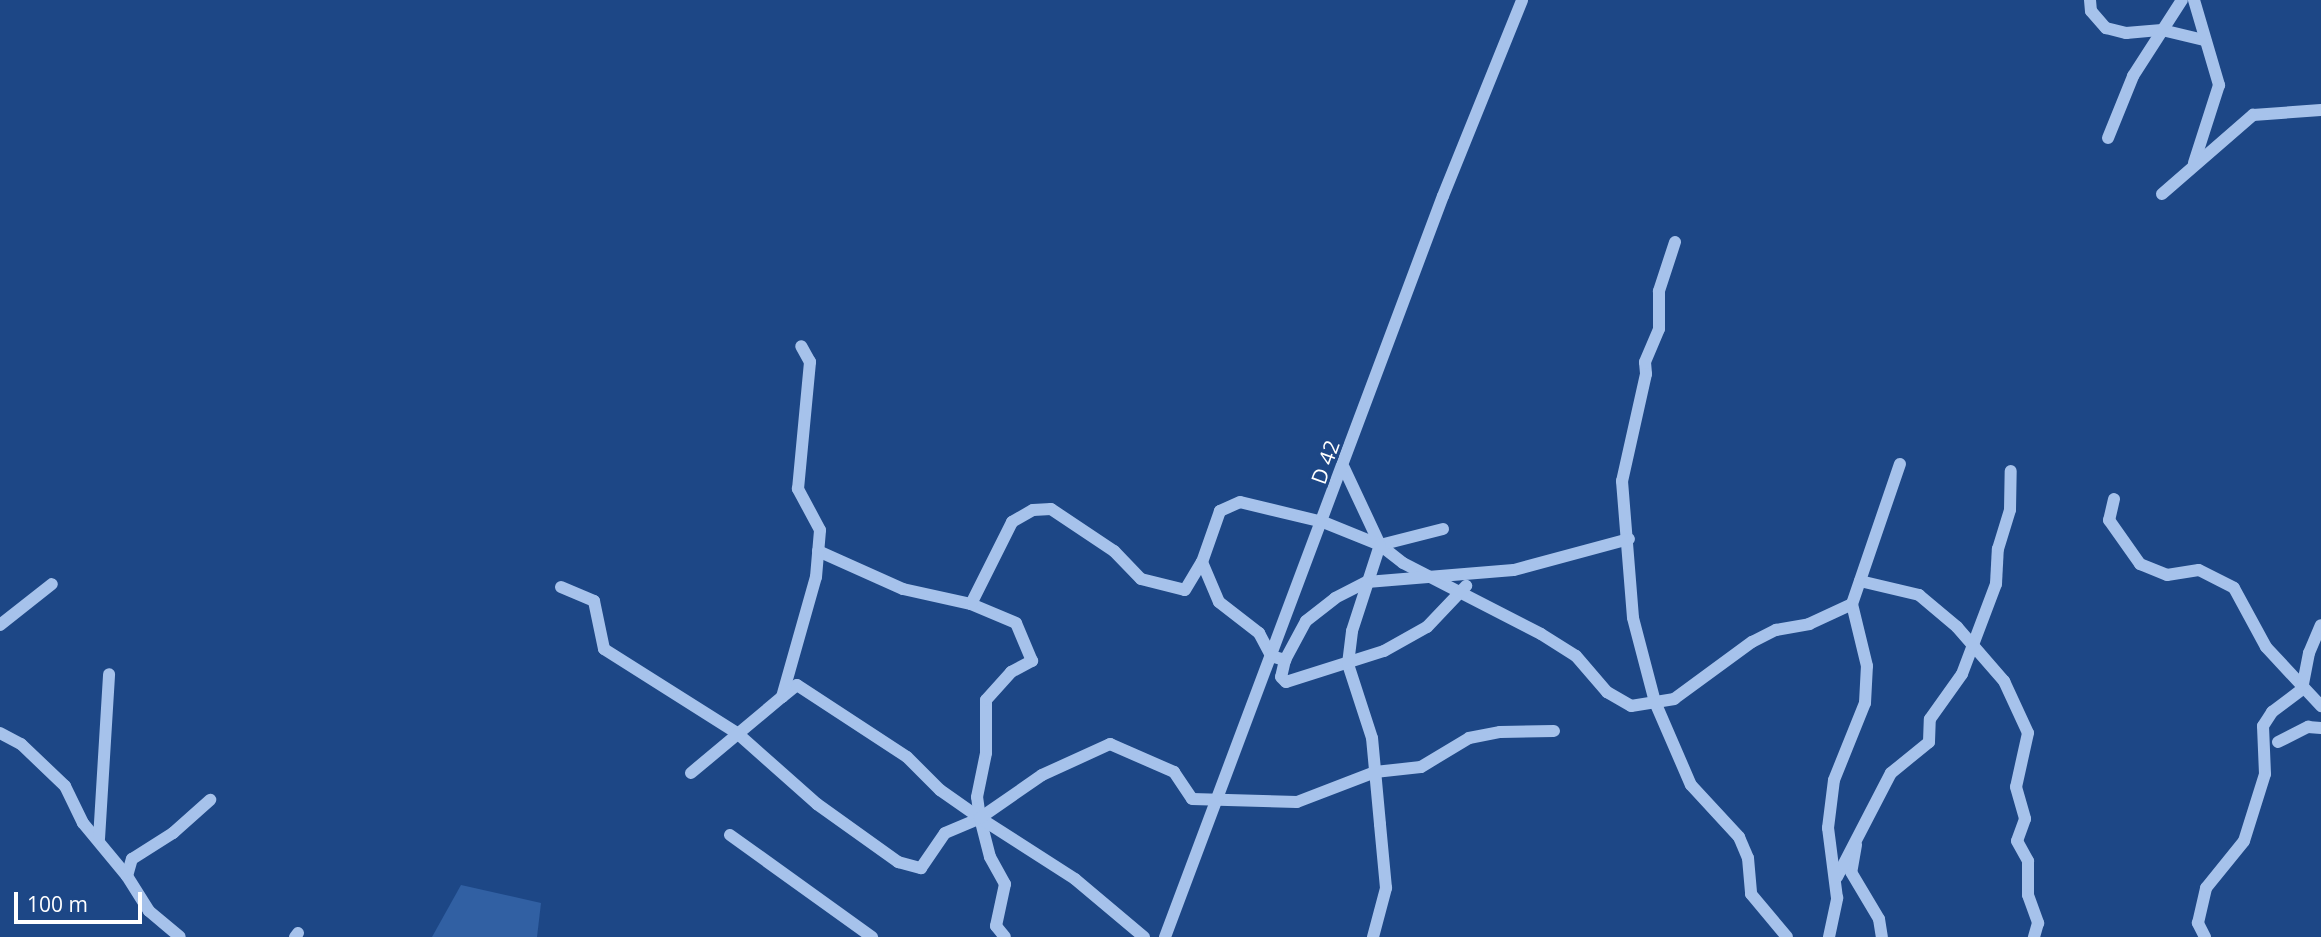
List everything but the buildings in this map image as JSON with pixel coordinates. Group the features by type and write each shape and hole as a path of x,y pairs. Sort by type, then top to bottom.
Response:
{"street":[{"name":"D 42","path":"1165,937 1344,468 1443,196 1522,0"},
{"path":"2090,0 2091,10 2106,28 2126,33 2162,30 2204,40"},
{"path":"2108,138 2133,76 2182,0"},
{"path":"2194,0 2219,85 2194,163"},
{"path":"2162,194 2194,163 2253,115 2321,110"},
{"path":"1675,242 1659,291 1659,328 1645,362 1646,374 1624,462 1621,499 1629,539 1633,618 1656,702 1690,785 1739,837 1748,858 1751,894 1787,937"},
{"path":"782,697 816,577 820,530 798,489 810,362 801,346"},
{"path":"1829,937 1836,881 1828,828 1834,780 1865,702 1867,666 1852,604 1900,464"},
{"path":"1344,468 1380,545 1367,582 1348,664 1372,738 1386,888 1373,937"},
{"path":"1836,881 1891,773 1929,742 1930,719 1962,674 1996,584 1998,549 2010,510 2011,471"},
{"path":"2114,499 2109,520 2140,564 2167,575 2199,570 2234,589 2266,647 2302,689 2321,706"},
{"path":"971,604 1012,522 1033,510 1051,509 1114,551 1141,579 1185,590 1202,562 1220,511 1240,502 1323,522 1380,545 1403,563 1464,590 1576,656 1607,692 1631,706 1674,699 1752,642 1776,630 1809,624 1852,604"},
{"path":"1380,545 1443,529"},
{"path":"1474,574 1464,590 1407,641 1348,664 1286,682 1281,677 1285,660 1306,621 1335,598 1367,582 1514,570 1629,539"},
{"path":"818,551 903,589 971,604 1017,623 1032,661 1011,672 986,701 986,753 977,797 990,857 1005,884 996,926 1005,937"},
{"path":"1202,562 1219,602 1259,633 1272,656 1285,660"},
{"path":"1860,581 1919,595 1973,645 2004,681 2028,733 2016,787 2025,818 2017,841 2028,861 2028,895 2038,923 2034,937"},
{"path":"0,625 52,584"},
{"path":"561,587 594,601 604,649 737,733 817,804 898,862 921,868 945,833 980,818 1042,775 1110,744 1174,772 1192,799 1216,802 1297,802 1375,772 1421,767 1469,738 1500,732 1554,731"},
{"path":"2205,937 2198,923 2206,888 2244,841 2265,774 2263,726 2272,712 2302,689 2309,653 2321,625"},
{"path":"99,839 109,674"},
{"path":"691,773 797,685 906,757 940,790 980,818 1075,879 1144,937"},
{"path":"2278,742 2308,727 2321,728"},
{"path":"0,733 21,744 65,786 83,823 127,876 149,911 180,937"},
{"path":"127,876 132,859 173,833 210,800"},
{"path":"1859,832 1851,872 1880,919 1882,937"},
{"path":"730,835 872,937"}],"shaded area":[{"path":"461,885 541,903 537,937 432,937"}]}
